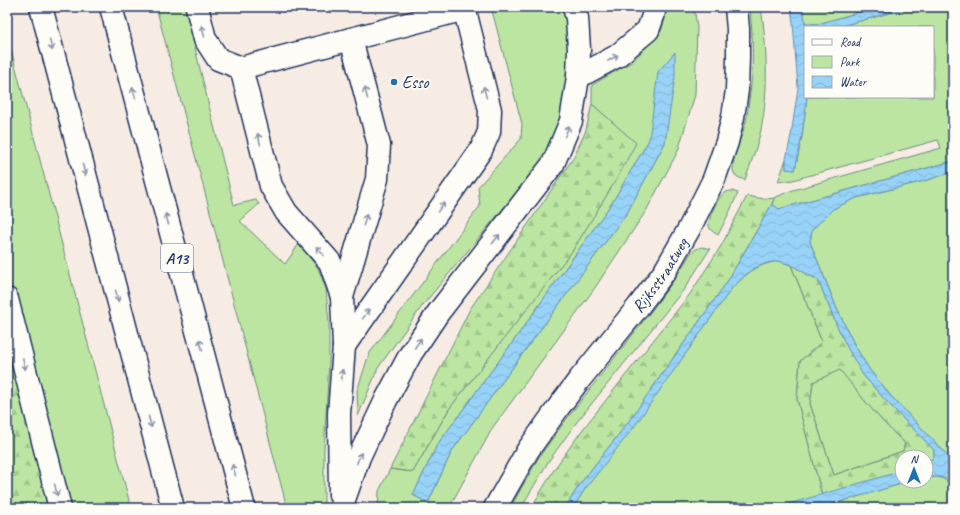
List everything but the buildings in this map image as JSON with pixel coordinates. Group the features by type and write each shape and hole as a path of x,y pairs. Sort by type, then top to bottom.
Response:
{"main road":[{"path":"41,7 173,508"},
{"name":"A13","path":"111,7 244,508"},
{"path":"197,7 205,39 218,59 241,68 464,8 490,110 489,132 481,150 344,346"},
{"path":"340,508 359,457 386,400 410,355 438,313 554,164 571,122 578,76 579,49 577,18 574,7"},
{"path":"578,76 617,56 648,30 655,7"},
{"name":"Rijksstraatweg","path":"495,508 528,450 558,408 665,272 689,229 714,178 728,142 737,90 738,43 736,7"},
{"path":"342,297 377,179 380,145 351,39"},
{"path":"241,68 271,186 286,212 330,262 342,297 344,346 339,414 340,508"},
{"path":"7,299 60,508"}],"green space":[{"path":"156,7 185,7 234,205 256,200 259,204 240,221 285,264 299,244 318,268 326,289 329,323 329,361 324,450 324,508 287,508"},
{"path":"491,7 565,7 568,19 569,62 563,112 545,158 423,305 378,368 358,416 357,391 369,354 480,206 478,187 521,139 522,124"},
{"path":"666,7 694,7 697,27 695,95 678,151 646,211 592,292 493,427 449,508 378,508 379,491 390,469 413,472 449,409 507,334 616,180 635,143 592,104 592,85 633,61 661,31 665,19","holes":["649,140 665,143 627,213 452,451 428,503 413,495 437,445 612,203"]},
{"path":"750,7 761,7 765,37 766,84 764,115 761,130 745,180 735,175 733,171 733,164 745,127 751,88 752,30"},
{"path":"803,7 877,7 818,24 805,23"},
{"path":"911,7 953,7 953,161 779,209 772,204 774,198 790,191 941,148 938,140 793,180 778,182 786,159 786,169 795,170 802,136 807,98 934,98 934,26 842,26"},
{"path":"7,34 131,508 70,508 7,274"},
{"path":"592,104 636,143 616,180 573,250 449,409 413,472 390,469 470,309 574,157 586,130"},
{"path":"953,172 953,457 949,457 890,395 869,369 855,346 837,309 810,242 812,230 833,209 856,198"},
{"path":"732,191 738,193 718,235 710,228 709,223 711,214 721,196 726,192"},
{"path":"747,196 765,199 774,198 727,282 629,421 580,484 565,508 531,508 555,468 583,429 690,294 721,246"},
{"path":"702,247 710,249 685,288 576,423 548,462 521,508 510,508 539,457 568,417 649,314 674,280 691,253"},
{"path":"779,261 791,265 822,342 800,361 797,399 822,495 775,508 573,508 585,489 634,426 732,288 758,267"},
{"path":"791,265 818,280 837,326 863,375 933,449 904,449 905,443 879,417 840,370 813,382 810,404 834,475 894,454 894,473 822,495 797,399 800,361 822,342"},
{"path":"7,338 51,508 7,508"},
{"path":"840,369 879,417 905,443 904,449 894,449 894,454 834,475 810,404 813,382"},
{"path":"934,477 943,479 951,485 953,492 953,508 819,508 894,486 894,489 934,489"}],"water":[{"path":"791,7 803,7 805,23 818,24 877,7 911,7 842,26 804,26 804,98 807,98 802,136 795,170 786,169 786,159 798,88"},
{"path":"675,52 675,77 665,143 627,213 452,451 428,503 413,495 437,445 612,203 649,140 658,72"},
{"path":"953,161 953,172 856,198 833,209 812,230 810,242 837,309 855,346 869,369 890,395 949,457 953,457 953,488 946,479 934,477 934,449 887,402 863,375 837,326 818,280 791,265 779,261 767,263 752,269 732,288 634,427 585,489 573,508 565,508 580,484 629,421 727,282 772,204 779,209"},
{"path":"894,473 894,486 819,508 775,508"}],"place":[{"name":"Esso","path":"394,82"}]}
